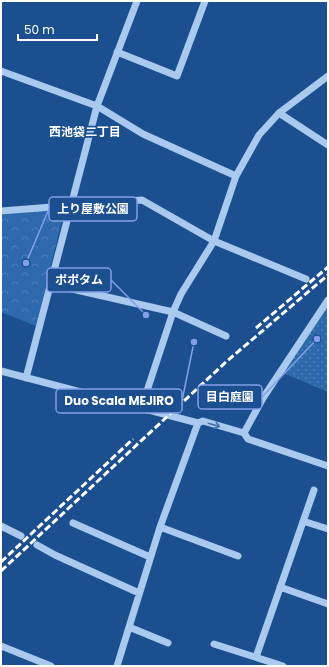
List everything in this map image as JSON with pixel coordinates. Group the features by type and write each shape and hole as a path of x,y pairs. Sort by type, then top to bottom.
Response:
{"street":[{"path":"26,378 96,106 137,1"},
{"path":"117,52 177,76 205,1"},
{"path":"1,70 96,106 171,148 236,176"},
{"path":"141,408 181,294 214,241 236,176 259,135 279,112 328,76"},
{"path":"279,112 328,145"},
{"path":"1,211 71,204 142,200 214,241 306,279"},
{"path":"50,284 174,312 226,336"},
{"path":"244,433 263,398 328,300"},
{"path":"1,371 198,423 203,421 244,433 248,439 328,466"},
{"path":"117,666 160,527 198,423"},
{"path":"256,657 314,490"},
{"path":"304,521 328,529"},
{"path":"73,523 150,557"},
{"path":"1,526 21,536"},
{"path":"160,527 238,556"},
{"path":"37,545 55,555 139,593"},
{"path":"280,587 328,604"},
{"path":"129,627 168,643"},
{"path":"214,644 283,666"},
{"path":"1,646 51,666"}],"green space":[{"path":"65,208 36,326 1,312 1,215"},
{"path":"328,305 328,392 283,373"}],"railway":[{"path":"256,328 328,267"},
{"path":"1,571 227,361 328,275"},
{"path":"1,562 133,439"}],"place":[{"name":"上り屋敷公園","path":"26,263"},
{"name":"ポポタム","path":"146,315"},
{"name":"目白庭園","path":"317,339"},
{"name":"Duo Scala MEJIRO","path":"194,342"}],"district":[{"name":"西池袋二丁目","path":"85,131"}]}
